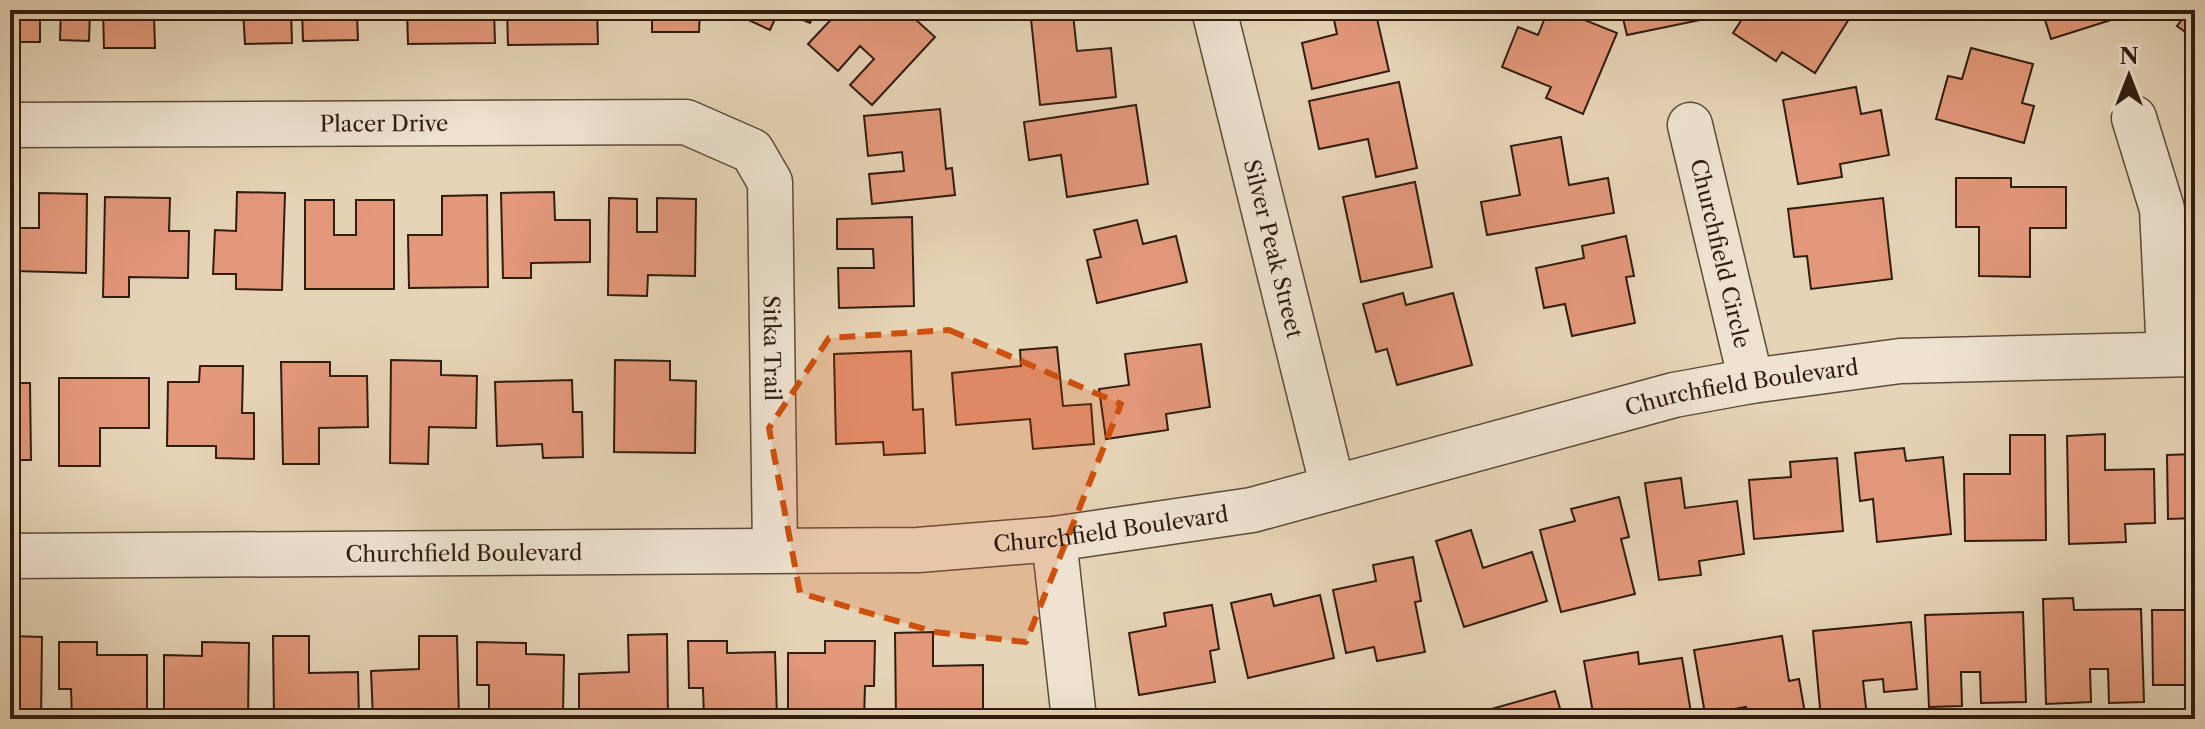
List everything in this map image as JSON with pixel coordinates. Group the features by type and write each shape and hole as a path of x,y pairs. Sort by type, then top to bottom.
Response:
{"street":[{"name":"Silver Peak Street","path":"1214,10 1333,488"},
{"path":"2134,118 2162,209 2182,354"},
{"name":"Placer Drive","path":"10,125 686,122 752,151"},
{"name":"Churchfield Circle","path":"1690,125 1751,381"},
{"name":"Sitka Trail","path":"752,151 770,182 775,550"},
{"name":"Churchfield Boulevard","path":"10,556 918,550 1054,539 1252,510 1674,395 1751,381 1900,361 2182,354"},
{"path":"1054,539 1074,719"}],"highlighted area":[{"path":"949,330 1121,404 1026,642 935,632 800,593 769,428 829,338"}],"building":[{"path":"10,10 40,10 40,42 10,42"},
{"path":"61,10 90,10 89,41 60,40"},
{"path":"103,10 186,10 186,14 154,15 155,48 104,48"},
{"path":"243,10 291,10 292,43 245,44"},
{"path":"302,10 379,10 379,13 357,14 358,40 303,41"},
{"path":"407,10 494,10 495,43 408,44"},
{"path":"507,10 597,10 598,44 508,45"},
{"path":"652,10 700,10 699,32 652,32"},
{"path":"727,10 779,10 770,30"},
{"path":"780,10 816,10 810,23"},
{"path":"840,10 905,10 935,37 872,105 850,85 874,59 860,46 838,71 808,44"},
{"path":"1332,10 1375,10 1389,71 1312,89 1302,43 1337,34"},
{"path":"1548,10 1560,10 1617,33 1583,114 1546,98 1551,87 1502,67 1518,27 1538,35"},
{"path":"1621,10 1708,10 1710,18 1627,35"},
{"path":"1748,10 1835,10 1849,19 1815,73 1782,52 1776,61 1733,33"},
{"path":"2042,10 2132,10 2133,13 2051,39"},
{"path":"2189,10 2195,10 2195,39 2177,26"},
{"path":"1073,14 1077,51 1111,48 1116,97 1040,105 1031,19"},
{"path":"1971,48 2033,64 2022,103 2034,106 2024,143 1936,119 1948,76 1962,79"},
{"path":"1399,82 1417,168 1376,177 1368,139 1319,149 1309,101"},
{"path":"1856,87 1861,114 1881,110 1889,155 1840,164 1842,177 1798,184 1783,100"},
{"path":"1136,105 1148,184 1067,197 1061,155 1029,160 1024,122"},
{"path":"940,109 946,169 952,168 955,195 872,204 869,174 904,171 902,152 868,156 864,116"},
{"path":"1561,137 1569,185 1608,178 1614,213 1487,235 1481,202 1520,195 1511,146"},
{"path":"1956,178 2011,178 2011,187 2066,187 2066,228 2030,228 2030,277 1979,276 1979,227 1956,227"},
{"path":"1415,182 1432,267 1361,282 1343,197"},
{"path":"237,192 285,193 282,290 236,289 236,274 213,274 215,230 236,231"},
{"path":"554,192 555,220 590,220 590,262 531,263 531,278 503,278 501,193"},
{"path":"39,193 87,194 86,273 16,271 16,228 39,228"},
{"path":"487,195 488,287 409,288 408,235 442,235 442,196"},
{"path":"105,197 170,198 169,231 189,231 188,278 129,277 129,297 103,297"},
{"path":"609,198 637,199 637,232 657,232 657,198 696,199 695,276 648,275 647,296 608,295"},
{"path":"1883,198 1892,279 1811,289 1807,256 1794,257 1788,209"},
{"path":"305,200 334,200 334,235 356,235 356,200 394,200 394,289 305,289"},
{"path":"912,217 914,306 839,308 838,268 874,268 873,249 837,249 837,219"},
{"path":"1137,220 1143,244 1176,236 1187,282 1097,303 1087,260 1101,257 1094,230"},
{"path":"1626,236 1634,276 1626,277 1635,323 1572,336 1565,304 1544,308 1536,268 1584,258 1582,246"},
{"path":"1403,293 1406,305 1453,293 1472,365 1397,385 1387,349 1376,352 1363,304"},
{"path":"1201,344 1210,407 1166,414 1168,430 1106,439 1099,389 1129,385 1125,354"},
{"path":"1057,347 1063,406 1091,404 1094,444 1033,449 1030,419 956,425 952,373 1021,366 1020,350"},
{"path":"911,351 913,410 923,409 925,453 884,455 883,442 836,444 834,354"},
{"path":"391,360 441,361 441,375 477,376 476,428 429,427 428,464 390,463"},
{"path":"615,360 670,361 670,380 696,381 695,453 614,452"},
{"path":"281,362 330,362 330,376 367,376 368,427 319,428 319,464 283,464"},
{"path":"200,366 243,366 242,413 254,413 254,459 216,458 216,446 167,446 168,382 199,382"},
{"path":"59,378 149,378 149,428 100,428 100,466 59,466"},
{"path":"572,380 573,412 582,412 583,457 543,458 542,444 497,446 495,382"},
{"path":"10,383 30,383 31,460 10,460"},
{"path":"2105,434 2105,470 2154,469 2155,523 2125,524 2126,542 2069,544 2067,436"},
{"path":"2010,435 2045,435 2046,540 1965,541 1964,474 2010,474"},
{"path":"1904,448 1906,461 1943,457 1951,534 1877,542 1873,499 1860,501 1855,453"},
{"path":"2195,454 2195,518 2168,519 2167,455"},
{"path":"1837,458 1843,531 1754,539 1749,480 1791,477 1790,462"},
{"path":"1681,478 1685,508 1737,501 1744,554 1699,561 1701,575 1659,580 1645,483"},
{"path":"1619,497 1629,537 1621,539 1635,594 1561,612 1540,530 1575,521 1571,509"},
{"path":"1471,530 1483,568 1532,552 1547,601 1464,627 1436,541"},
{"path":"1413,557 1421,601 1415,602 1425,652 1377,661 1374,647 1346,653 1333,590 1376,581 1373,565"},
{"path":"1271,594 1274,606 1320,595 1334,658 1248,678 1231,603"},
{"path":"2073,598 2074,610 2141,609 2144,702 2109,703 2108,669 2090,669 2091,702 2046,704 2043,599"},
{"path":"1212,605 1219,649 1210,651 1215,682 1139,695 1129,633 1166,626 1164,613"},
{"path":"2152,610 2195,610 2195,669 2185,669 2185,685 2153,685"},
{"path":"2023,612 2026,702 1981,703 1980,672 1961,672 1962,706 1929,707 1925,615"},
{"path":"1911,622 1917,689 1884,692 1883,679 1863,681 1867,717 1821,719 1813,631"},
{"path":"933,632 933,666 983,665 983,718 896,719 895,633"},
{"path":"667,634 668,719 579,719 579,674 629,672 628,635"},
{"path":"10,636 42,637 41,719 10,719"},
{"path":"273,636 309,636 309,673 358,672 359,719 274,719"},
{"path":"419,636 457,636 459,719 373,719 371,671 419,669"},
{"path":"1782,636 1789,681 1799,679 1806,719 1748,719 1746,707 1705,714 1694,650"},
{"path":"688,641 727,641 727,653 775,652 777,717 704,719 703,688 689,688"},
{"path":"825,641 875,641 874,686 865,686 864,719 788,719 788,653 825,653"},
{"path":"59,642 97,642 97,655 147,655 147,719 72,719 71,689 59,689"},
{"path":"202,642 249,643 248,718 164,718 164,655 202,656"},
{"path":"477,642 526,643 526,654 564,655 563,714 537,714 537,719 489,719 489,685 477,685"},
{"path":"1638,652 1639,664 1682,658 1692,719 1594,719 1584,661"},
{"path":"1555,691 1563,719 1471,719 1470,715"}]}
